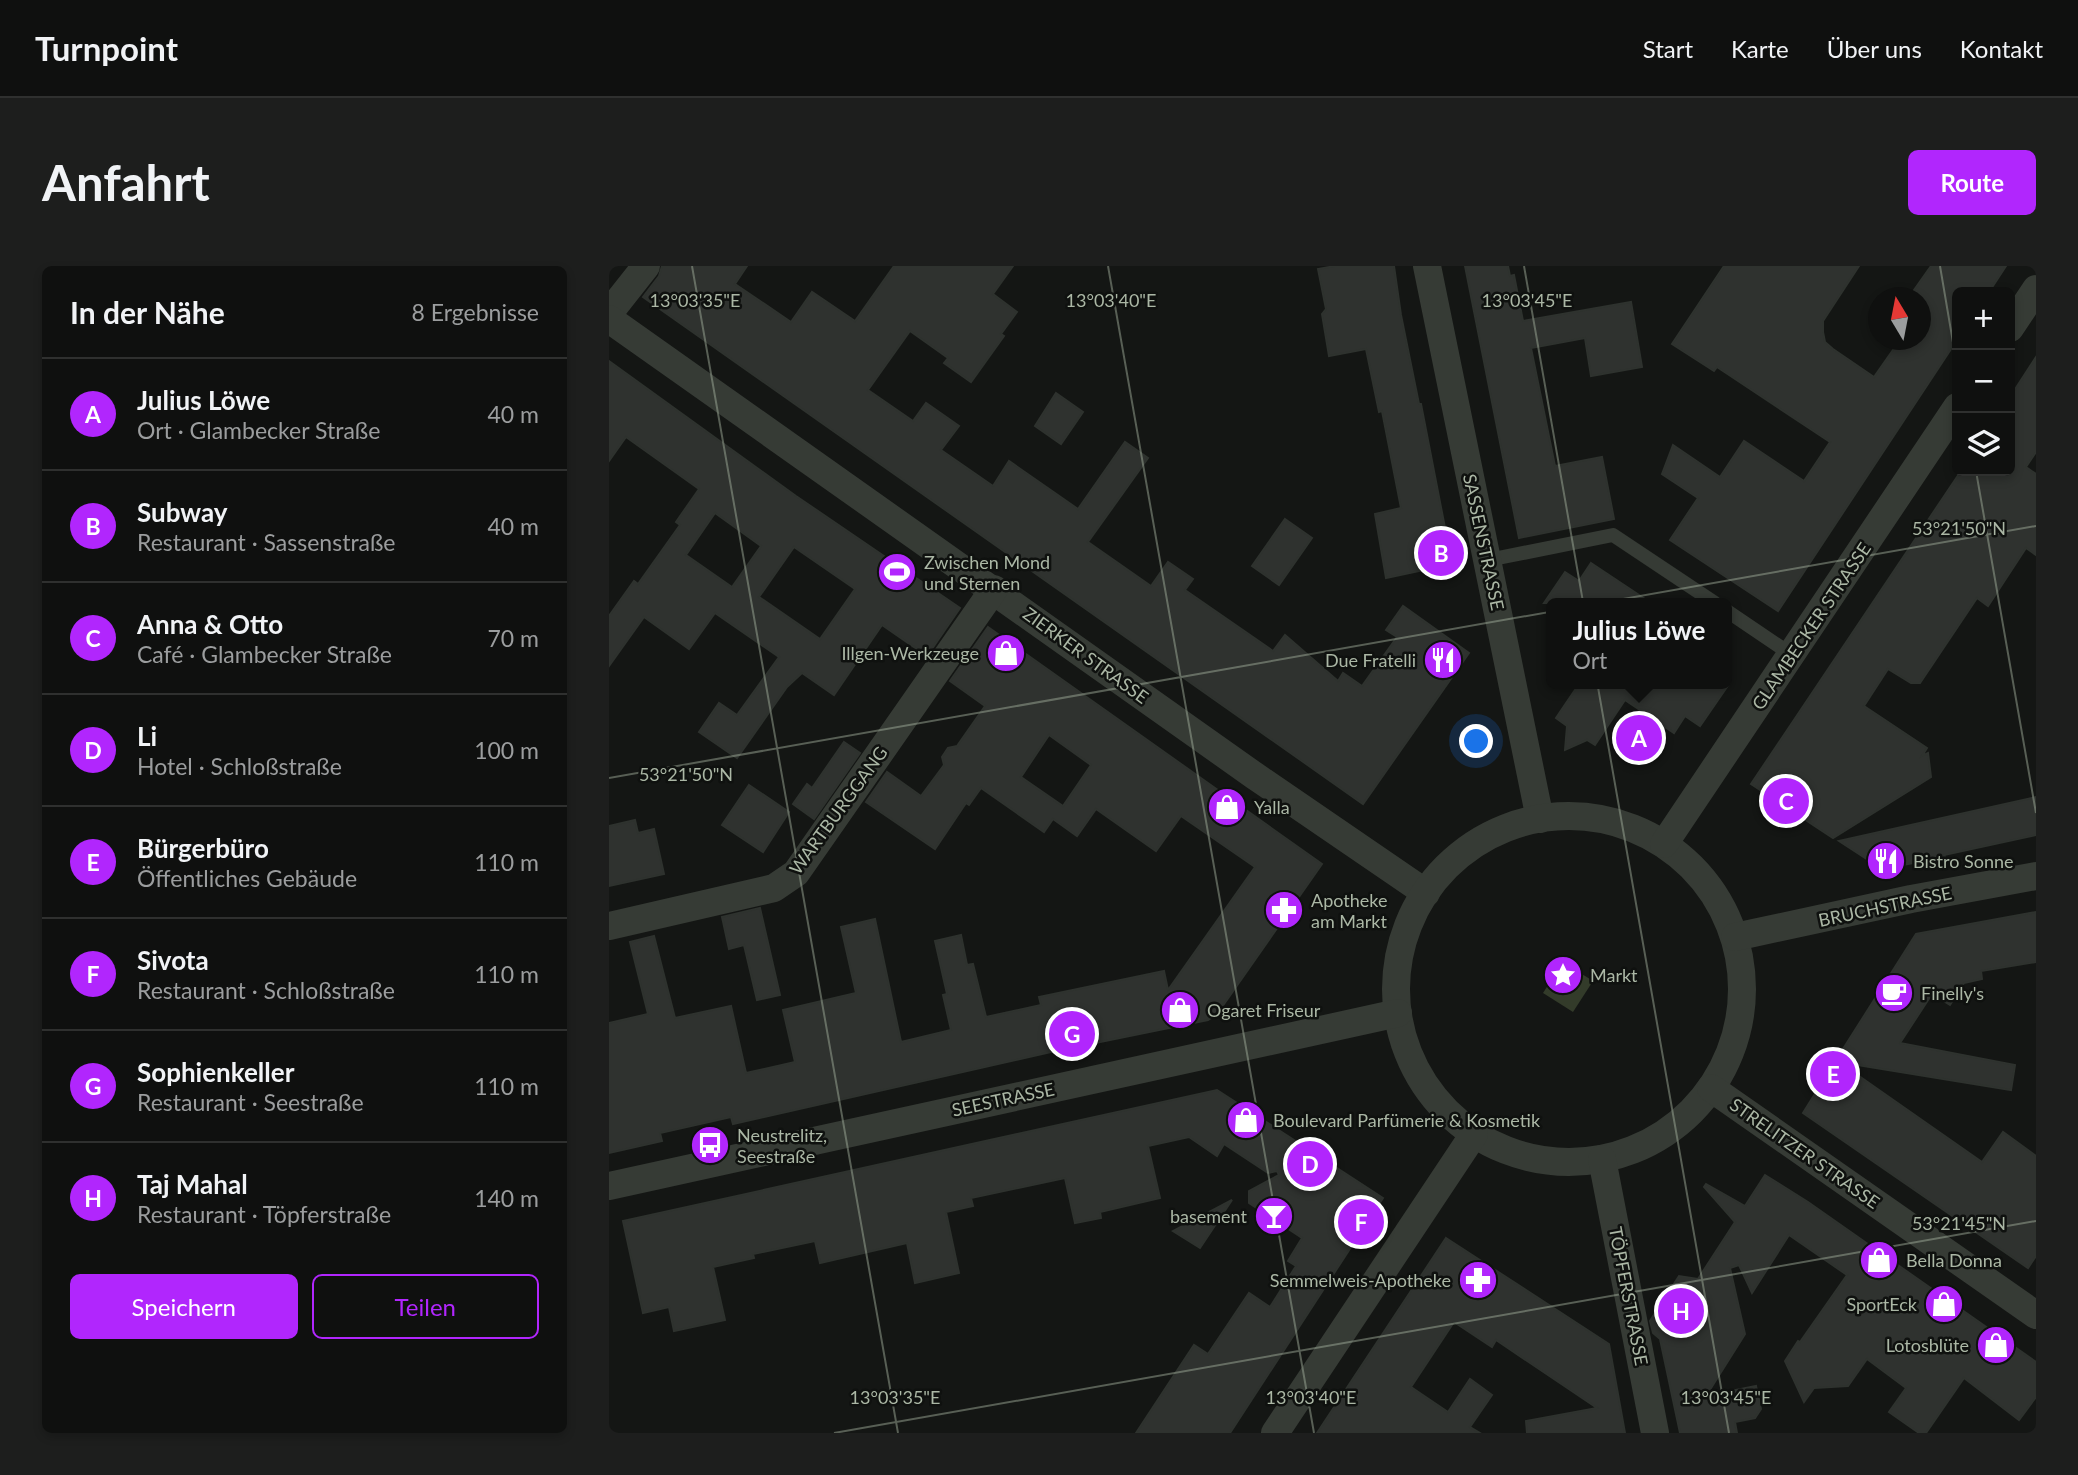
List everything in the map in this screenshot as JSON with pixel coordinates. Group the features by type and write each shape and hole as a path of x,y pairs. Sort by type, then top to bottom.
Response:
{"street":[{"path":"609,313 646,266"},
{"name":"SASSENSTRASSE","path":"1427,266 1540,818"},
{"path":"2015,320 2036,289"},
{"name":"ZIERKER STRASSE","path":"609,319 1255,776 1426,893"},
{"name":"GLAMBECKER STRASSE","path":"1664,844 1953,413"},
{"name":"WARTBURGGANG","path":"609,926 774,888 796,873 994,589"},
{"path":"1592,817 1617,823 1664,844 1688,863 1708,885 1735,937 1741,968 1742,1000 1737,1031 1727,1061 1711,1088 1684,1118 1652,1141 1628,1152 1602,1159 1569,1162 1536,1159 1504,1149 1474,1134 1431,1094 1415,1069 1404,1041 1398,1013 1398,962 1413,915 1426,893 1443,871 1464,852 1513,825 1540,818 1592,817"},
{"name":"BRUCHSTRASSE","path":"1735,937 1911,899 2036,876"},
{"name":"SEESTRASSE","path":"609,1186 1398,1013"},
{"name":"STRELITZER STRASSE","path":"1711,1088 2036,1315"},
{"path":"1275,1433 1474,1134"},
{"name":"TÖPFERSTRASSE","path":"1602,1159 1655,1433"}],"lane":[{"path":"1488,561 1613,535 1708,598"},
{"path":"1732,614 1792,655"}],"shaded area":[{"path":"1563,962 1593,981 1573,1012 1543,993"}],"building":[{"path":"662,266 747,266 735,284 791,322 812,292 855,321 894,266 1013,266 993,294 1017,312 1001,334 1004,336 971,382 944,363 948,358 910,331 868,390 913,421 926,403 959,426 941,450 993,486 1009,461 1078,509 1125,442 1148,458 1088,542 1151,586 1168,562 1193,579 1185,590 1273,651 1285,635 1338,681 1343,673 1362,686 1397,637 1386,630 1403,606 1469,653 1363,804 643,297 659,276"},
{"path":"1335,266 1394,266 1401,315 1452,564 1386,578 1375,514 1401,508 1382,411 1379,412 1366,349 1329,356 1322,314 1326,309 1318,269"},
{"path":"1465,266 1508,266 1510,276 1514,275 1523,321 1631,302 1642,367 1591,376 1585,338 1531,348 1555,466 1602,457 1614,519 1519,538"},
{"path":"1724,266 1859,266 1823,321 1823,332 1825,342 1874,377 1893,350 1931,350 1931,287 1916,287 1931,266 2006,266 1992,287 1952,287 1952,348 1778,611 1670,540 1698,498 1662,474 1673,445 1720,477 1744,441 1804,481 1830,442 1717,367 1714,371 1672,344"},
{"path":"2036,357 2036,452 2026,467 2036,474 2036,555 2026,548 1988,606 1977,598 1920,683 1911,683 1888,669 1864,706 1927,748 1922,756 1928,753 1931,777 1833,838 1751,784 1958,476 2015,476 2015,389"},
{"path":"609,361 796,496 960,608 927,656 882,625 834,695 802,673 787,687 737,758 699,732 719,703 737,715 779,657 715,613 689,649 644,617 609,666 609,616 634,581 638,584 680,525 676,522 699,489 626,437 609,461","holes":["715,513 761,546 732,587 686,555","794,547 855,589 820,639 759,597"]},
{"path":"1056,393 1083,412 1061,444 1035,426"},
{"path":"1285,519 1312,538 1279,585 1252,566"},
{"path":"1591,563 1644,598 1547,598 1565,572 1579,581"},
{"path":"988,627 1322,864 1217,1014 1208,1020 1051,1052 733,1124 731,1117 660,1133 662,1141 609,1153 609,1023 648,1014 630,942 654,936 675,1018 731,1006 746,1073 795,1062 783,1010 856,993 841,927 875,919 901,1042 951,1030 943,995 947,994 935,941 961,935 967,965 973,964 986,1017 1041,1005 1039,997 1164,971 1168,990 1255,867 1181,816 1156,851 1096,809 1077,836 1053,819 1044,832 981,788 969,805 966,803 935,849 866,802 887,772 921,796 944,765 942,757 948,748 957,746 985,706 950,681","holes":["1049,735 1091,765 1063,806 1021,777"]},
{"path":"1576,689 1726,689 1700,726 1685,716 1674,733 1625,700 1595,745 1587,740 1565,750 1567,726 1556,718"},
{"path":"844,742 860,753 814,819 793,804 807,784 812,788"},
{"path":"749,785 789,812 763,852 722,825"},
{"path":"2036,797 2036,835 1944,855 1945,857 1882,869 1839,841"},
{"path":"635,820 638,833 654,829 664,874 609,886 609,826"},
{"path":"760,908 780,995 757,1000 744,945 729,949 722,917"},
{"path":"2036,912 2036,962 1981,971 1982,979 1964,983 1950,1005 1932,994 1900,1043 2015,1065 2011,1090 1839,1062 1982,1162 2003,1132 2036,1156 2036,1256 2028,1268 1803,1113 1823,1081 1810,1072 1823,1051 1836,1060 1916,934"},
{"path":"1217,1090 1383,1198 1230,1433 1136,1433 1194,1345 1208,1354 1249,1293 1270,1307 1296,1266 1288,1261 1302,1238 1249,1203 1249,1191 1279,1175 1277,1171 1268,1173 1224,1144 1217,1156 1189,1137 1148,1146 1160,1198 1100,1212 1101,1218 1075,1223 1065,1178 971,1198 973,1206 946,1212 959,1273 915,1283 907,1243 820,1263 815,1241 753,1254 754,1258 713,1267 725,1320 674,1331 669,1307 643,1313 623,1221"},
{"path":"1765,1175 1808,1202 2036,1362 2036,1397 2019,1420 1964,1378 1926,1433 1919,1433 1889,1412 1906,1388 1867,1359 1848,1386 1814,1388 1804,1402 1785,1361 1847,1275 1789,1235 1752,1293 1739,1265 1730,1268 1745,1334 1706,1396 1756,1386 1761,1409 1755,1418 1735,1422 1737,1433 1680,1433 1660,1339 1653,1333 1650,1321 1679,1276 1698,1279 1735,1222 1704,1187 1706,1184 1745,1206"},
{"path":"1232,1200 1200,1248 1173,1231"},
{"path":"1446,1238 1609,1344 1625,1433 1527,1433 1526,1421 1597,1408 1496,1340 1492,1347 1454,1322 1411,1387 1448,1412 1470,1379 1492,1395 1470,1427 1480,1433 1317,1433"}],"place":[{"name":"Subway","path":"1441,553"},
{"name":"Zwischen Mond und Sternen","path":"897,572"},
{"name":"Illgen-Werkzeuge","path":"1006,653"},
{"name":"Due Fratelli","path":"1443,660"},
{"name":"Julius Löwe","path":"1639,738"},
{"name":"Anna & Otto","path":"1786,801"},
{"name":"Yalla","path":"1227,807"},
{"name":"Bistro Sonne","path":"1886,861"},
{"name":"Apotheke am Markt","path":"1284,910"},
{"name":"Markt","path":"1563,975"},
{"name":"Finelly's","path":"1894,993"},
{"name":"Ogaret Friseur","path":"1180,1010"},
{"name":"Sophienkeller","path":"1072,1034"},
{"name":"Bürgerbüro","path":"1833,1074"},
{"name":"Boulevard Parfümerie & Kosmetik","path":"1246,1120"},
{"name":"Neustrelitz, Seestraße","path":"710,1145"},
{"name":"Li","path":"1310,1164"},
{"name":"basement","path":"1274,1216"},
{"name":"Sivota","path":"1361,1222"},
{"name":"Bella Donna","path":"1879,1260"},
{"name":"Semmelweis-Apotheke","path":"1478,1280"},
{"name":"SportEck","path":"1944,1304"},
{"name":"Taj Mahal","path":"1681,1311"},
{"name":"Lotosblüte","path":"1996,1345"}]}
